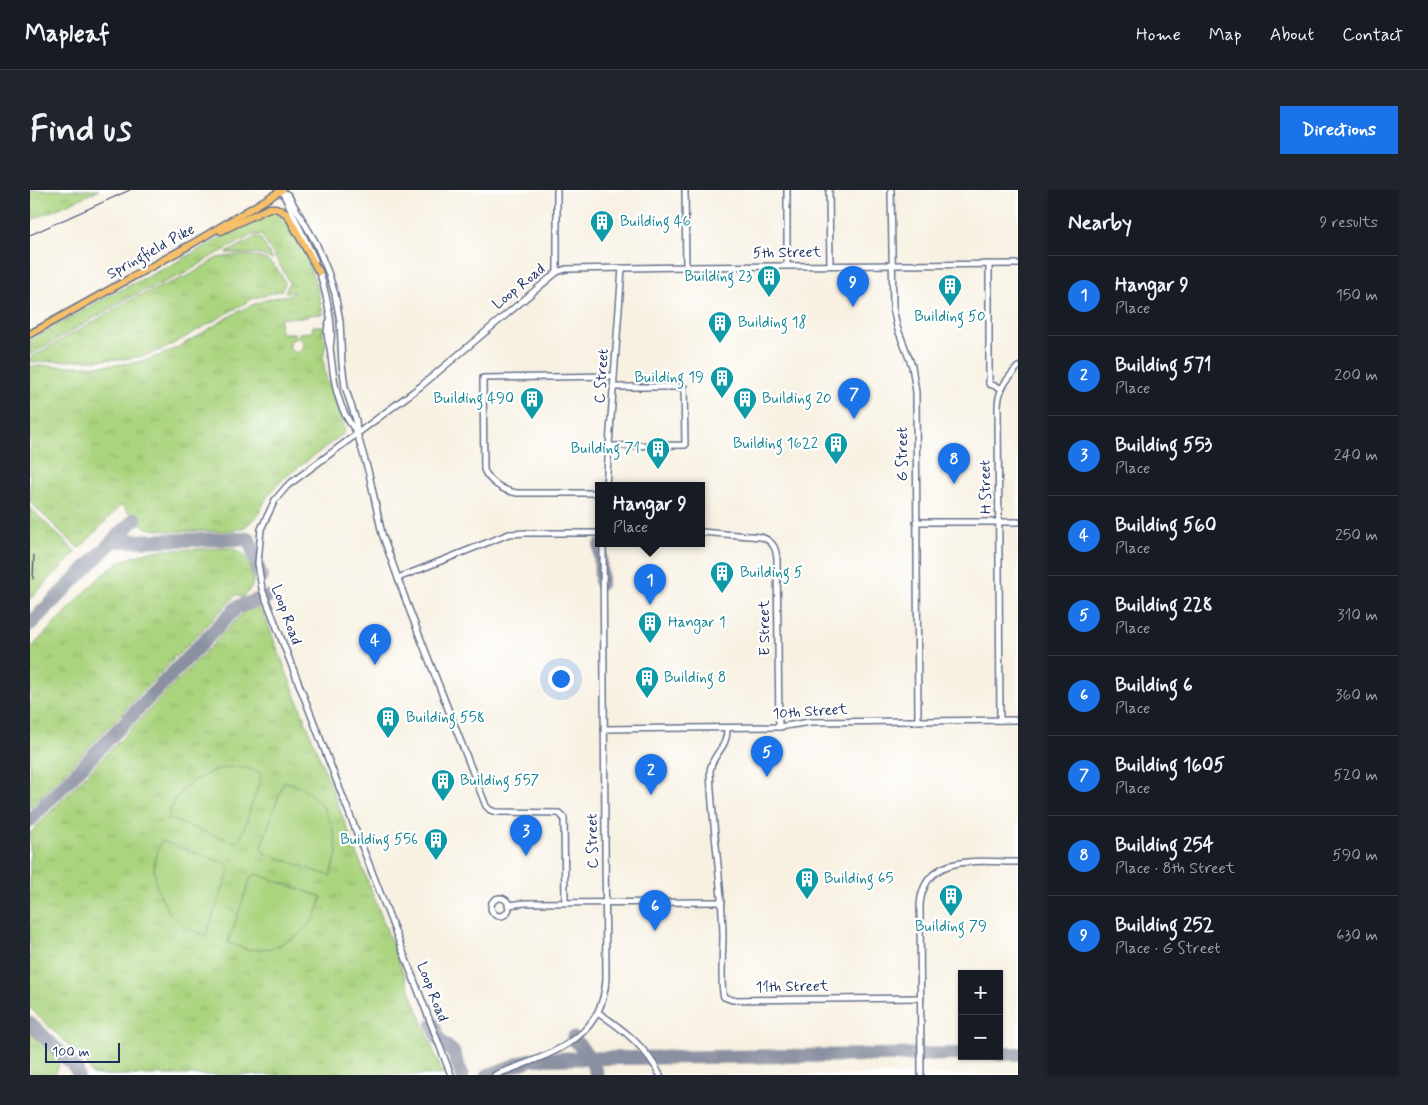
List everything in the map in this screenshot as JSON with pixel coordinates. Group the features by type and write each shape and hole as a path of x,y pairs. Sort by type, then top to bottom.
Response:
{"main road":[{"name":"Springfield Pike","path":"30,334 190,245 282,190"},
{"path":"190,245 269,208 276,208 287,214 319,272"}],"street":[{"path":"282,190 284,198 309,245 319,272 327,300 330,322 327,328 327,337 339,398 349,423 357,433"},
{"path":"282,190 288,194 316,243 331,280 340,321 343,376 369,474 378,523 488,808 492,812 499,813 559,813 564,818 565,903"},
{"path":"557,190 557,272"},
{"path":"685,190 686,267"},
{"path":"786,190 786,266"},
{"path":"829,190 830,265"},
{"name":"G Street","path":"891,190 892,296 894,314 912,366 915,385 918,721"},
{"path":"989,264 989,384 1002,388 1007,378 1018,367"},
{"name":"5th Street","path":"557,272 566,269 622,268 1018,264"},
{"name":"C Street","path":"606,482 622,268"},
{"name":"Loop Road","path":"451,1075 270,613 260,580 258,563 260,536 265,519 275,500 294,479 431,378 557,272"},
{"path":"595,493 517,493 506,490 491,481 484,470 483,378 614,376"},
{"path":"609,446 685,445 684,387 613,387"},
{"name":"H Street","path":"1000,720 998,410 1002,388"},
{"path":"916,522 1018,522"},
{"path":"398,578 509,534 525,532 595,533"},
{"name":"E Street","path":"705,532 762,537 769,540 776,548 779,727"},
{"name":"C Street","path":"495,1075 564,1046 584,1032 599,1013 606,985 603,547"},
{"name":"10th Street","path":"604,729 779,727 810,722 1018,720"},
{"name":"11th Street","path":"727,728 726,742 713,761 710,771 722,902 722,991 726,998 741,1000 921,998"},
{"path":"921,1075 920,905 923,889 929,879 939,869 951,864 1018,862"},
{"path":"508,905 606,902 722,902"},
{"path":"599,1013 629,1034 641,1046 660,1075"}],"green space":[{"path":"30,190 99,190 30,221"},
{"path":"271,210 276,211 282,217 303,251 313,275 323,314 307,315 307,317 280,318 281,333 294,333 296,335 296,338 290,341 289,347 297,353 302,350 303,346 303,342 298,338 299,333 312,332 313,326 323,326 323,338 326,340 323,359 326,378 333,390 345,427 343,434 284,478 268,495 257,517 245,527 233,531 168,531 146,528 121,505 80,548 76,546 30,502 30,366 113,365 144,360 175,349 223,320 256,303 292,295 294,292 285,292 289,283 287,277 263,237 261,235 253,235 211,257 186,273 134,295 30,355 30,340 110,295 181,260"},
{"path":"256,237 261,239 273,260 258,254 226,253"},
{"path":"240,255 262,258 273,265 285,283 282,290 252,299 166,348 144,356 123,359 30,362 30,358 136,297 190,275 217,258"},
{"path":"30,508 76,552 30,599"},
{"path":"232,548 244,555 250,566 253,582 251,588 242,598 237,594 176,657 173,655 174,659 30,808 30,649 100,577 121,561 147,552 161,550"},
{"path":"253,607 263,612 443,1075 92,1075 86,1062 30,1008 30,833 247,609"},
{"path":"241,766 262,774 240,840 234,842 168,819 175,798 192,781 218,769"},
{"path":"284,781 305,789 322,805 334,831 337,854 330,876 264,853 261,847"},
{"path":"161,841 227,864 230,869 206,935 185,928 168,911 156,886 154,862"},
{"path":"256,874 322,897 315,918 298,935 273,948 249,950 228,943 251,877"},
{"path":"30,1031 58,1060 59,1066 54,1075 30,1075"}],"taxiway":[{"path":"30,624 135,519"},
{"path":"113,541 249,539 261,577"},
{"path":"600,547 601,583"},
{"path":"30,820 237,607 267,597"},
{"path":"30,1023 73,1065 78,1075"},
{"path":"433,1024 439,1040 453,1052 462,1075"},
{"path":"573,1038 590,1058 597,1075"},
{"path":"488,1075 532,1059 958,1054"},
{"path":"1003,1054 1018,1054"}],"railway":[{"path":"30,235 130,190"},
{"path":"33,579 34,555"}],"place":[{"name":"Building 46","path":"602,243"},
{"name":"Building 23","path":"769,298"},
{"name":"Building 252","path":"853,307"},
{"name":"Building 50","path":"950,307"},
{"name":"Building 18","path":"720,344"},
{"name":"Building 19","path":"722,399"},
{"name":"Building 1605","path":"854,419"},
{"name":"Building 490","path":"532,420"},
{"name":"Building 20","path":"745,420"},
{"name":"Building 1622","path":"836,465"},
{"name":"Building 71","path":"658,470"},
{"name":"Building 254","path":"954,484"},
{"name":"Building 5","path":"722,594"},
{"name":"Hangar 9","path":"650,605"},
{"name":"Hangar 1","path":"650,644"},
{"name":"Building 560","path":"375,665"},
{"name":"Building 8","path":"647,699"},
{"name":"Building 558","path":"388,739"},
{"name":"Building 228","path":"767,777"},
{"name":"Building 571","path":"651,795"},
{"name":"Building 557","path":"443,802"},
{"name":"Building 553","path":"526,856"},
{"name":"Building 556","path":"436,861"},
{"name":"Building 65","path":"807,900"},
{"name":"Building 79","path":"951,917"},
{"name":"Building 6","path":"655,931"}]}
